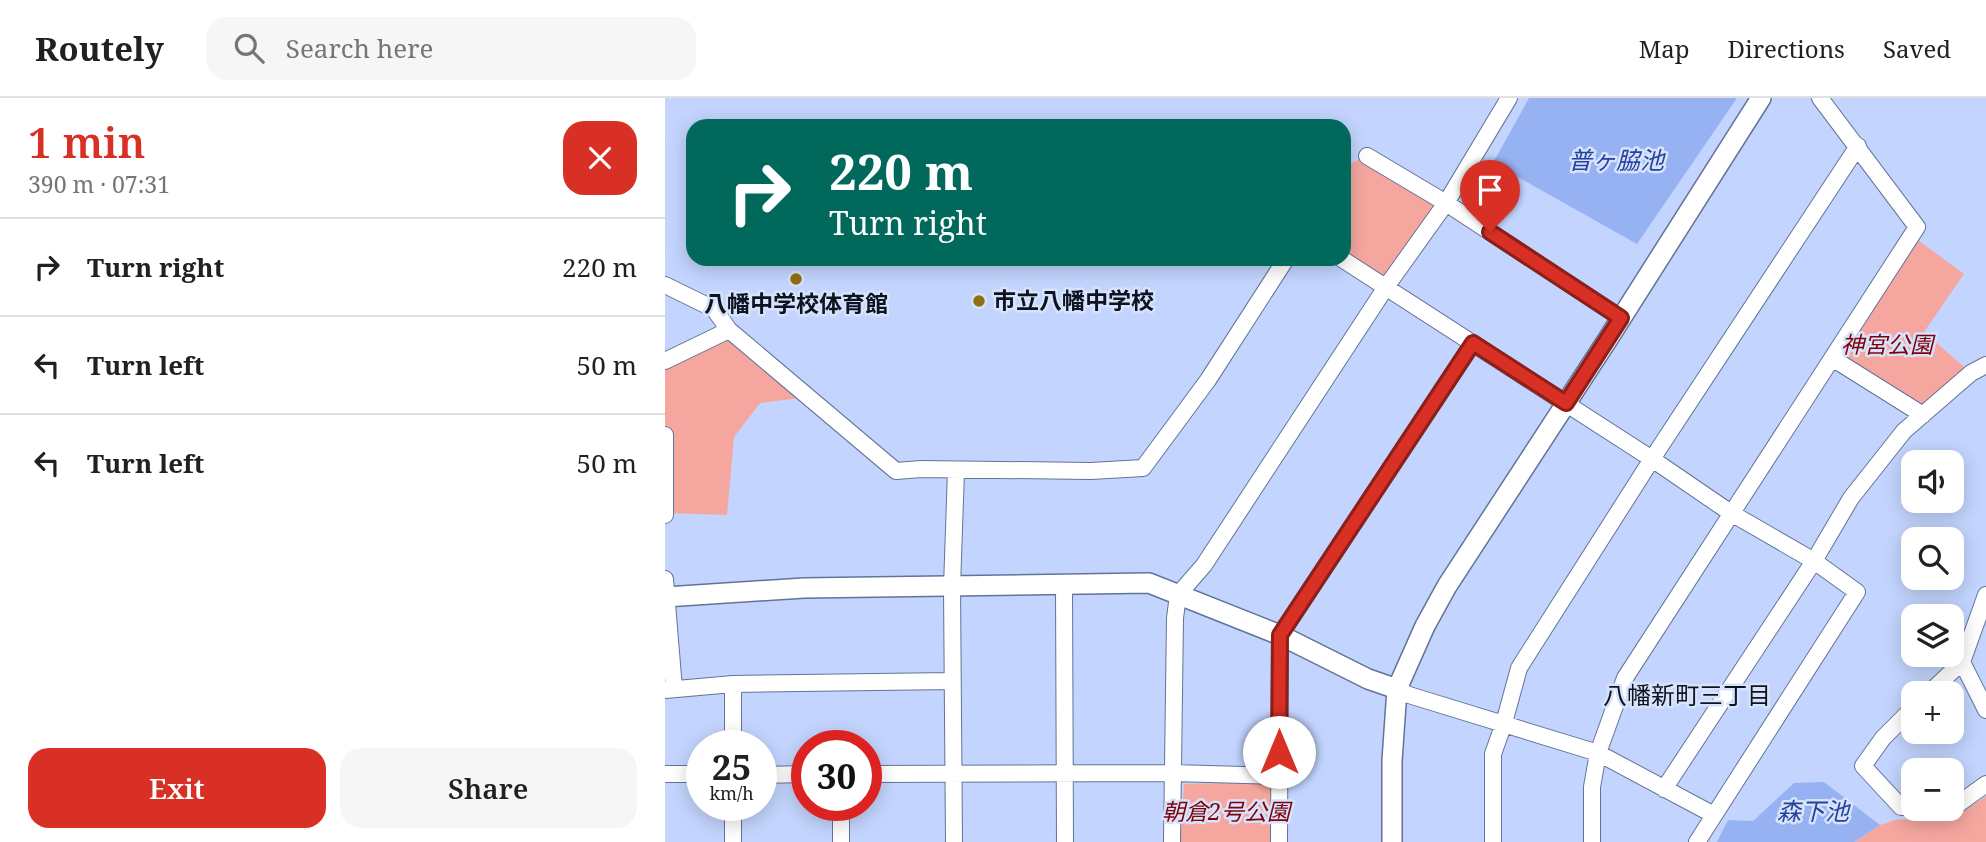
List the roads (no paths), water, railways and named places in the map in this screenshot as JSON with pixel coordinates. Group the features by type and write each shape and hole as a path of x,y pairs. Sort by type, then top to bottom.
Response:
{"street":[{"path":"1172,842 1175,618 1178,595 1204,565 1386,287 1446,203 1509,98"},
{"path":"1392,842 1392,761 1397,690 1425,626 1447,586 1761,98"},
{"path":"1592,842 1592,787 1598,753 1625,678 1917,227 1820,98"},
{"path":"1493,842 1493,754 1519,668 1652,459 1858,146"},
{"path":"1367,156 1446,203 1621,318"},
{"path":"1351,265 1731,513 1814,561 1857,592 1697,842"},
{"path":"665,285 714,309 729,330 896,471 1091,471 1143,468 1207,380 1281,266"},
{"path":"665,361 729,330"},
{"path":"1279,842 1280,635 1473,343"},
{"path":"1832,358 1923,415"},
{"path":"1664,789 1814,561 1851,498 1904,431 1971,373 1986,365"},
{"path":"665,435 665,515"},
{"path":"954,842 952,587 956,471"},
{"path":"665,579 670,689 733,684 952,681"},
{"path":"665,597 804,588 1149,583 1280,635 1368,679 1397,690 1598,753 1714,815"},
{"path":"1064,584 1065,842"},
{"path":"1964,656 1986,595"},
{"path":"1964,666 1986,710"},
{"path":"1942,681 1957,667"},
{"path":"733,684 733,730"},
{"path":"1901,720 1883,738 1863,765 1901,807"},
{"path":"882,774 1172,773 1279,776"},
{"path":"665,774 686,774"},
{"path":"1964,800 1986,784"},
{"path":"733,821 733,842"},
{"path":"841,821 841,842"}],"water":[{"name":"普ヶ脇池","path":"1529,98 1737,98 1637,244 1493,163"},
{"name":"森下池","path":"1824,782 1880,825 1854,842 1717,842 1728,820 1753,821 1794,783"}],"place":[{"name":"八幡中学校体育館","path":"796,279"},
{"name":"市立八幡中学校","path":"979,301"}],"district":[{"name":"八幡新町三丁目","path":"1687,696"}],"park label":[{"name":"神宮公園","path":"1887,345"},
{"name":"朝倉2号公園","path":"1226,812"}]}
